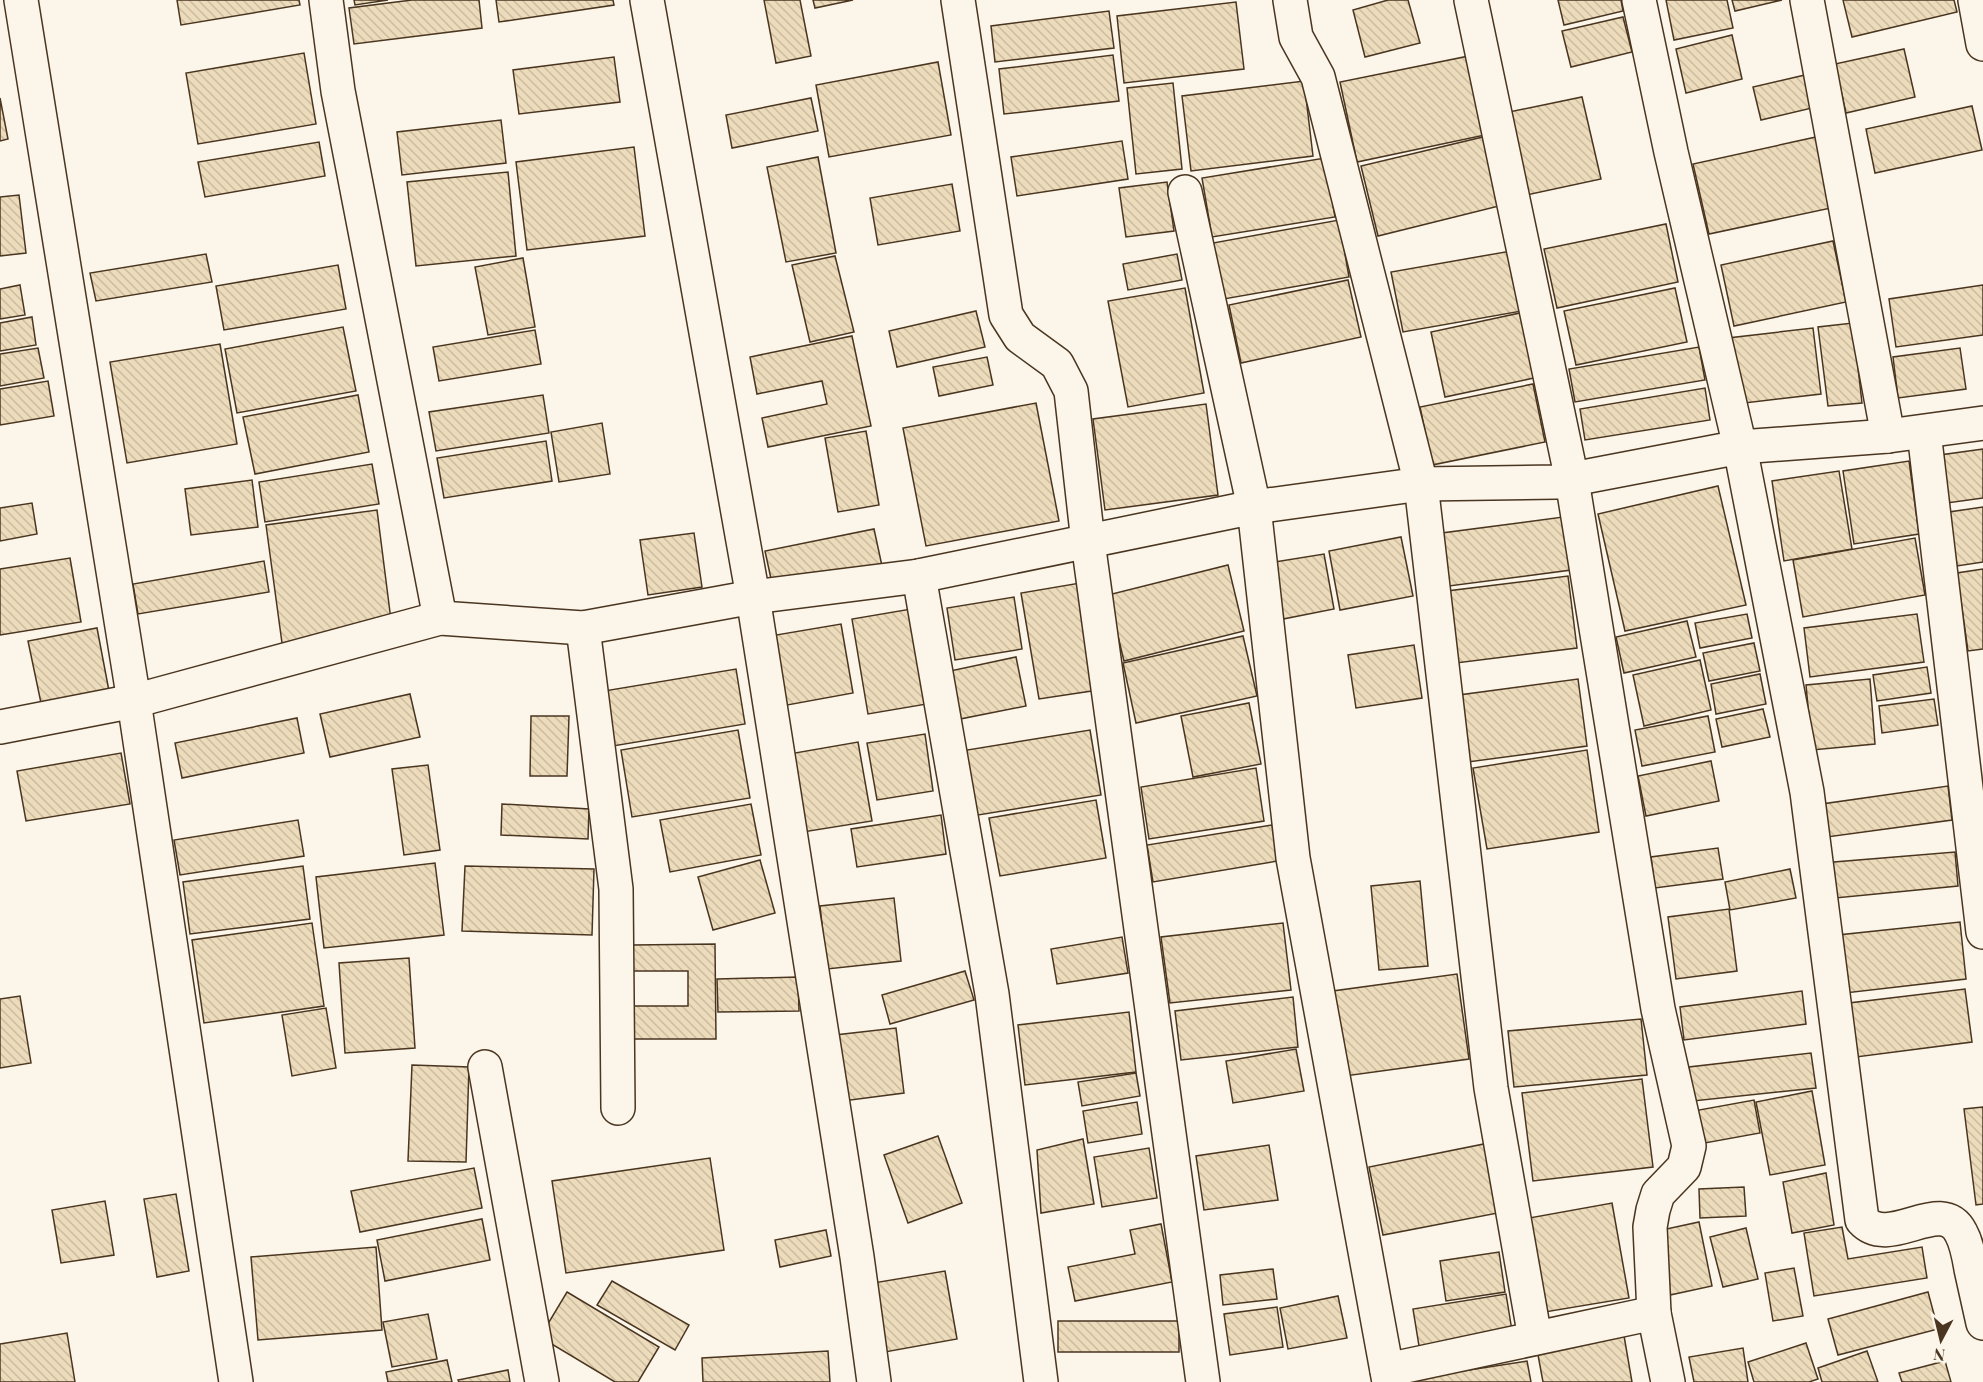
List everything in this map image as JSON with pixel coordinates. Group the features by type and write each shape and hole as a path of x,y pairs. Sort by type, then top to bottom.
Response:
{"street":[{"path":"21,0 134,701 236,1382"},
{"path":"326,0 338,91 440,618"},
{"path":"647,0 753,597 857,1257 873,1382"},
{"path":"958,0 1006,315 1020,337 1058,364 1071,391 1088,542 1203,1382"},
{"path":"1290,0 1296,37 1318,77 1421,484 1491,1088 1535,1338"},
{"path":"1471,0 1572,480 1658,1009 1689,1146 1684,1167 1658,1194 1650,1227 1654,1313 1668,1382"},
{"path":"1639,0 1671,152 1740,447 1807,792 1862,1220 1869,1228 1884,1231 1934,1218 1951,1221 1961,1232 1966,1246 1983,1323"},
{"path":"1807,0 1888,436"},
{"path":"1974,0 1983,44"},
{"path":"1185,192 1254,507 1293,858 1388,1376 1535,1338 1654,1313"},
{"path":"0,727 134,701 440,618 583,628 753,597 919,576 1254,507 1421,484 1557,482 1740,447 1888,436 1983,423"},
{"path":"1924,432 1983,932"},
{"path":"919,576 992,993 1041,1382"},
{"path":"583,628 616,889 618,1108"},
{"path":"485,1067 542,1382"}],"building":[{"path":"177,0 299,0 300,5 181,25"},
{"path":"354,0 388,0 355,5"},
{"path":"412,0 479,0 482,28 354,44 349,8"},
{"path":"496,0 613,0 614,5 499,22"},
{"path":"764,0 800,0 811,56 776,63"},
{"path":"813,0 853,0 815,8"},
{"path":"1388,0 1408,0 1420,43 1365,57 1353,10"},
{"path":"1558,0 1621,0 1623,11 1564,25"},
{"path":"1666,0 1727,0 1733,28 1674,40"},
{"path":"1732,0 1782,0 1735,11"},
{"path":"1843,0 1954,0 1957,12 1852,37"},
{"path":"1236,2 1244,69 1124,83 1117,16"},
{"path":"1109,11 1114,48 995,62 991,26"},
{"path":"1623,17 1632,52 1571,67 1562,31"},
{"path":"1732,35 1742,79 1686,93 1676,49"},
{"path":"1904,49 1915,97 1846,113 1835,64"},
{"path":"304,53 316,124 198,144 186,73"},
{"path":"1113,55 1119,101 1004,114 999,69"},
{"path":"1469,56 1485,135 1357,162 1340,82"},
{"path":"614,57 620,102 519,114 513,70"},
{"path":"938,62 951,135 829,157 816,85"},
{"path":"1805,75 1812,108 1761,120 1753,87"},
{"path":"1304,81 1313,156 1191,171 1182,96"},
{"path":"1173,83 1182,169 1136,174 1127,88"},
{"path":"1582,97 1601,179 1522,196 1504,113"},
{"path":"0,98 8,139 0,141"},
{"path":"811,98 818,131 732,148 726,115"},
{"path":"1972,106 1982,150 1875,173 1866,129"},
{"path":"501,120 506,163 402,175 397,132"},
{"path":"1487,136 1503,205 1378,236 1361,166"},
{"path":"1816,137 1831,208 1709,234 1693,164"},
{"path":"1122,141 1128,179 1017,196 1011,157"},
{"path":"319,142 325,176 205,197 198,162"},
{"path":"634,147 645,236 527,250 516,162"},
{"path":"818,157 836,253 786,262 767,167"},
{"path":"1325,158 1335,217 1212,237 1202,178"},
{"path":"508,172 516,256 416,266 407,182"},
{"path":"1167,182 1174,231 1126,237 1119,188"},
{"path":"952,184 960,231 878,245 870,198"},
{"path":"19,195 26,253 0,256 0,197"},
{"path":"1339,220 1349,277 1224,299 1213,243"},
{"path":"1666,224 1678,282 1557,308 1544,249"},
{"path":"1833,241 1846,302 1734,326 1721,265"},
{"path":"1511,251 1522,311 1403,332 1391,272"},
{"path":"206,254 212,282 96,301 90,273"},
{"path":"1177,254 1182,280 1128,290 1123,264"},
{"path":"835,256 854,332 810,342 792,265"},
{"path":"523,258 535,327 488,335 475,267"},
{"path":"338,265 346,309 224,330 216,286"},
{"path":"1348,280 1361,337 1241,363 1229,305"},
{"path":"20,285 25,315 0,319 0,289"},
{"path":"1983,285 1983,335 1896,347 1889,299"},
{"path":"1185,288 1204,393 1128,407 1108,301"},
{"path":"1675,288 1687,342 1576,365 1564,311"},
{"path":"976,311 985,347 897,367 889,331"},
{"path":"1520,313 1534,378 1445,397 1431,332"},
{"path":"32,317 36,345 0,351 0,323"},
{"path":"1853,323 1862,403 1828,406 1818,327"},
{"path":"343,327 356,391 237,413 225,349"},
{"path":"1813,328 1821,394 1736,404 1728,338"},
{"path":"535,330 541,364 439,381 433,347"},
{"path":"852,336 871,426 768,447 762,418 827,404 822,381 757,394 750,357"},
{"path":"220,344 237,444 127,463 110,362"},
{"path":"1699,347 1705,380 1575,402 1569,369"},
{"path":"38,348 44,378 0,386 0,354"},
{"path":"1960,348 1966,389 1898,398 1893,357"},
{"path":"987,357 993,385 939,396 933,367"},
{"path":"48,381 54,416 0,425 0,389"},
{"path":"1533,384 1545,442 1432,465 1420,407"},
{"path":"1705,388 1710,420 1585,440 1580,409"},
{"path":"358,395 369,452 255,474 243,417"},
{"path":"543,395 549,433 436,451 429,412"},
{"path":"1036,403 1059,521 926,546 903,428"},
{"path":"1206,404 1218,495 1105,510 1093,419"},
{"path":"602,423 610,474 559,482 551,432"},
{"path":"866,431 879,505 838,512 825,438"},
{"path":"546,441 552,481 444,498 437,458"},
{"path":"1983,449 1983,498 1947,503 1940,455"},
{"path":"1909,461 1919,534 1854,544 1843,471"},
{"path":"372,464 379,504 265,522 259,482"},
{"path":"1839,471 1852,549 1784,561 1772,481"},
{"path":"252,480 258,527 191,535 185,489"},
{"path":"1718,486 1746,605 1625,631 1598,514"},
{"path":"32,503 37,534 0,541 0,508"},
{"path":"1983,507 1983,562 1957,566 1949,512"},
{"path":"377,510 392,628 282,643 266,525"},
{"path":"1563,517 1571,570 1449,586 1442,533"},
{"path":"874,529 882,566 773,588 765,551"},
{"path":"694,533 702,587 648,595 640,540"},
{"path":"1401,537 1413,596 1340,610 1329,551"},
{"path":"1915,538 1925,595 1803,617 1793,560"},
{"path":"1324,554 1334,609 1278,620 1268,563"},
{"path":"70,558 81,622 0,635 0,569"},
{"path":"264,561 269,592 138,614 133,584"},
{"path":"1228,565 1244,631 1124,661 1108,595"},
{"path":"1983,569 1983,649 1968,651 1957,573"},
{"path":"1568,576 1577,648 1456,663 1447,591"},
{"path":"1080,583 1098,690 1039,699 1021,593"},
{"path":"1014,597 1022,649 955,660 947,608"},
{"path":"911,609 927,704 868,714 852,619"},
{"path":"1747,614 1752,638 1700,648 1695,623"},
{"path":"1917,614 1924,662 1810,677 1804,628"},
{"path":"1687,621 1696,657 1624,673 1616,637"},
{"path":"841,624 853,693 782,706 770,636"},
{"path":"97,628 109,691 41,703 28,641"},
{"path":"1243,636 1257,696 1136,723 1123,663"},
{"path":"1754,643 1760,671 1709,681 1703,653"},
{"path":"1414,645 1422,698 1356,708 1348,655"},
{"path":"1016,657 1026,706 960,719 950,671"},
{"path":"1700,660 1711,710 1644,726 1633,675"},
{"path":"1927,667 1931,693 1877,701 1873,675"},
{"path":"736,669 745,724 613,746 604,691"},
{"path":"1760,674 1766,704 1716,714 1711,684"},
{"path":"1578,679 1587,746 1468,762 1459,695"},
{"path":"1870,679 1875,744 1812,750 1806,685"},
{"path":"410,694 420,737 330,757 320,714"},
{"path":"1934,699 1938,725 1882,733 1879,706"},
{"path":"1249,703 1261,764 1193,777 1181,716"},
{"path":"1763,709 1770,737 1722,747 1716,719"},
{"path":"531,716 569,716 567,776 530,776"},
{"path":"1708,716 1715,752 1642,766 1635,730"},
{"path":"297,718 304,753 182,778 175,743"},
{"path":"738,730 750,798 632,817 621,750"},
{"path":"1090,730 1101,795 972,816 961,751"},
{"path":"925,734 933,791 877,800 867,743"},
{"path":"858,742 872,821 803,832 789,754"},
{"path":"1587,750 1599,832 1487,849 1473,768"},
{"path":"121,753 130,804 26,821 17,771"},
{"path":"1711,761 1719,801 1646,816 1638,776"},
{"path":"428,765 440,850 404,855 392,769"},
{"path":"1256,768 1264,821 1149,839 1141,787"},
{"path":"1948,786 1952,820 1827,837 1822,804"},
{"path":"1096,800 1106,858 1000,876 989,818"},
{"path":"502,804 589,809 588,839 501,835"},
{"path":"751,804 761,855 670,872 660,820"},
{"path":"941,815 946,854 857,867 851,829"},
{"path":"298,820 304,856 180,875 174,840"},
{"path":"1272,825 1278,861 1153,882 1147,845"},
{"path":"1718,848 1723,879 1655,888 1651,857"},
{"path":"1955,852 1958,886 1825,899 1822,863"},
{"path":"760,860 775,913 713,930 698,877"},
{"path":"435,863 444,935 324,948 316,877"},
{"path":"303,866 310,919 190,934 183,882"},
{"path":"465,866 594,869 592,935 462,931"},
{"path":"1790,869 1796,898 1730,910 1725,882"},
{"path":"1420,881 1428,966 1379,970 1371,886"},
{"path":"894,898 901,961 827,969 820,906"},
{"path":"1729,909 1737,971 1676,979 1668,917"},
{"path":"1960,922 1966,979 1845,993 1838,935"},
{"path":"312,923 324,1006 204,1023 192,940"},
{"path":"1283,923 1291,990 1170,1003 1161,937"},
{"path":"1122,937 1128,973 1057,984 1051,949"},
{"path":"715,944 716,1039 633,1039 633,1006 688,1006 688,971 633,971 633,945"},
{"path":"409,958 415,1048 345,1053 339,963"},
{"path":"965,971 974,1000 890,1024 882,995"},
{"path":"1457,974 1469,1059 1345,1076 1333,991"},
{"path":"798,977 799,1011 718,1012 717,979"},
{"path":"1965,989 1972,1042 1856,1057 1849,1003"},
{"path":"1802,991 1806,1024 1684,1040 1680,1007"},
{"path":"20,996 31,1063 0,1068 0,999"},
{"path":"1293,997 1298,1047 1181,1060 1175,1011"},
{"path":"326,1008 336,1068 292,1076 282,1015"},
{"path":"1129,1012 1136,1072 1025,1085 1018,1025"},
{"path":"1641,1019 1647,1075 1514,1087 1508,1031"},
{"path":"896,1028 904,1093 843,1101 835,1035"},
{"path":"1296,1049 1304,1091 1233,1103 1226,1061"},
{"path":"1811,1053 1816,1088 1693,1101 1689,1067"},
{"path":"412,1065 469,1067 466,1162 408,1161"},
{"path":"1136,1073 1140,1096 1082,1106 1078,1082"},
{"path":"1642,1079 1653,1167 1533,1181 1522,1093"},
{"path":"1812,1091 1825,1165 1770,1175 1756,1102"},
{"path":"1754,1100 1760,1133 1694,1145 1688,1112"},
{"path":"1137,1102 1142,1134 1088,1143 1083,1111"},
{"path":"1983,1107 1983,1204 1976,1205 1964,1109"},
{"path":"938,1136 962,1203 908,1223 884,1155"},
{"path":"1083,1139 1094,1204 1041,1213 1037,1150"},
{"path":"1484,1144 1498,1213 1383,1235 1369,1167"},
{"path":"1269,1145 1278,1200 1204,1210 1196,1156"},
{"path":"1149,1148 1157,1198 1102,1207 1094,1157"},
{"path":"710,1158 724,1250 566,1273 552,1181"},
{"path":"474,1168 482,1208 360,1232 351,1191"},
{"path":"1826,1173 1834,1225 1792,1233 1783,1182"},
{"path":"1744,1187 1746,1216 1700,1218 1699,1189"},
{"path":"176,1194 189,1271 157,1277 144,1199"},
{"path":"105,1201 114,1255 61,1263 52,1210"},
{"path":"1612,1203 1629,1298 1545,1312 1529,1218"},
{"path":"482,1219 490,1260 385,1281 377,1240"},
{"path":"1699,1222 1712,1286 1670,1295 1657,1231"},
{"path":"1161,1224 1172,1282 1075,1301 1068,1267 1135,1254 1130,1230"},
{"path":"1842,1227 1848,1259 1922,1247 1927,1278 1814,1296 1804,1233"},
{"path":"1746,1228 1758,1279 1723,1287 1710,1237"},
{"path":"826,1230 831,1256 780,1267 775,1240"},
{"path":"376,1247 382,1330 258,1340 251,1257"},
{"path":"1499,1252 1505,1292 1446,1301 1440,1261"},
{"path":"1794,1268 1803,1316 1773,1321 1765,1273"},
{"path":"1273,1269 1277,1299 1223,1305 1220,1275"},
{"path":"945,1271 957,1339 885,1352 873,1283"},
{"path":"612,1281 689,1325 675,1350 597,1305"},
{"path":"567,1292 659,1347 638,1382 615,1382 540,1337"},
{"path":"1928,1292 1938,1329 1838,1355 1828,1319"},
{"path":"1506,1294 1513,1337 1420,1352 1413,1309"},
{"path":"1338,1296 1347,1338 1288,1349 1280,1308"},
{"path":"1277,1307 1283,1347 1230,1355 1224,1314"},
{"path":"428,1314 437,1359 392,1367 383,1322"},
{"path":"1058,1321 1179,1321 1179,1352 1058,1352"},
{"path":"1623,1330 1632,1382 1543,1382 1536,1344"},
{"path":"67,1333 75,1382 0,1382 0,1344"},
{"path":"1806,1343 1818,1379 1809,1382 1754,1382 1748,1362"},
{"path":"1743,1348 1748,1382 1694,1382 1689,1357"},
{"path":"828,1351 830,1382 703,1382 702,1358"},
{"path":"1867,1351 1878,1382 1822,1382 1818,1368"},
{"path":"447,1360 452,1382 388,1382 386,1372"},
{"path":"1527,1361 1531,1382 1418,1382 1417,1378"},
{"path":"1945,1361 1951,1382 1902,1382 1899,1373"},
{"path":"508,1370 510,1382 459,1382 458,1380"}]}
